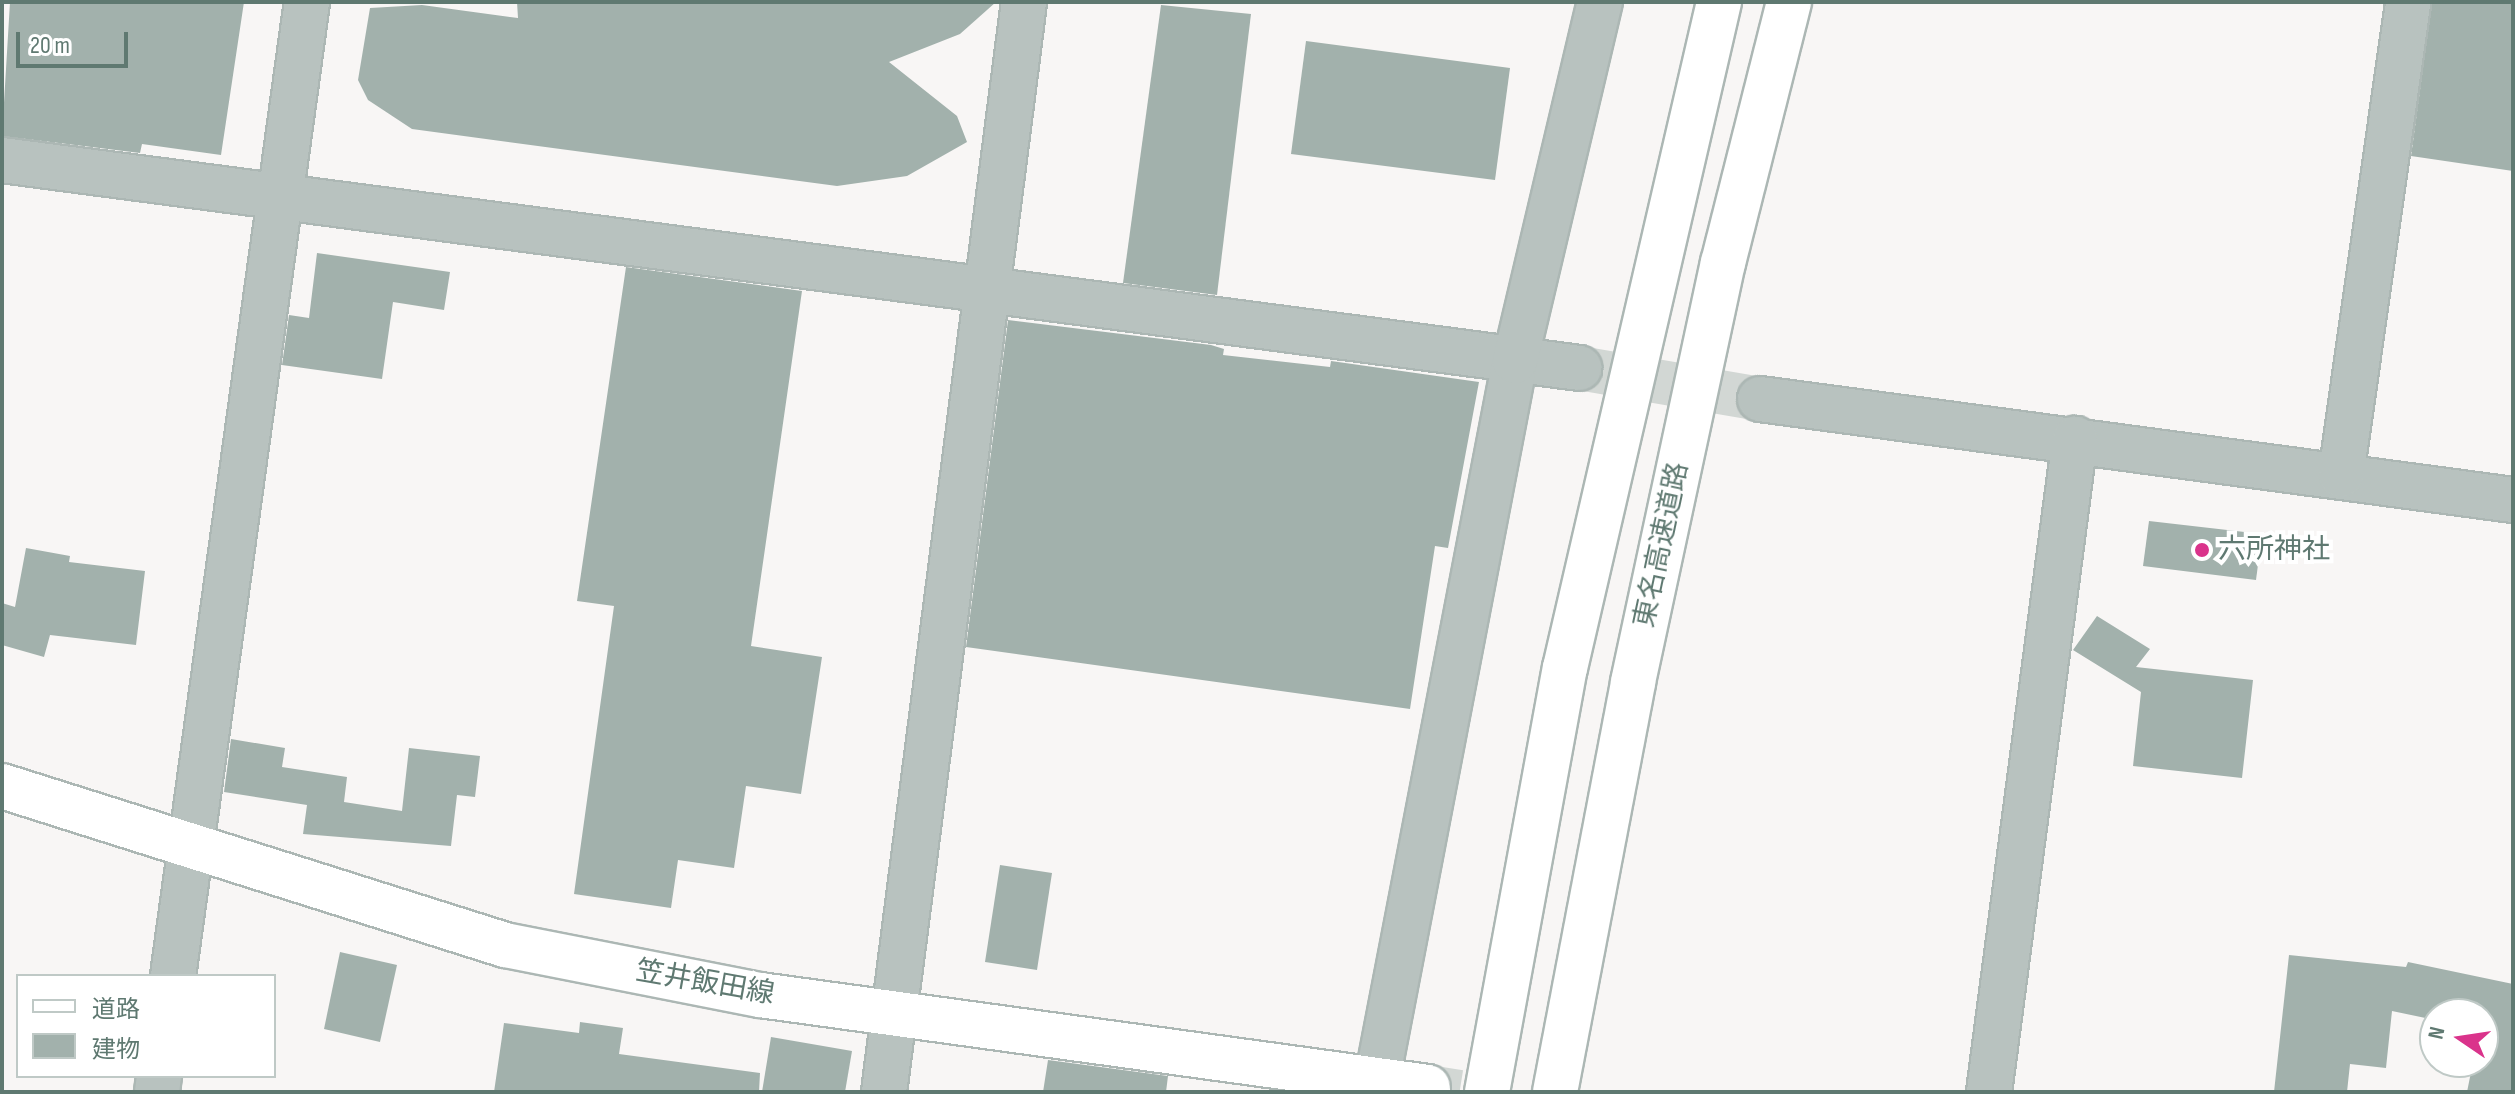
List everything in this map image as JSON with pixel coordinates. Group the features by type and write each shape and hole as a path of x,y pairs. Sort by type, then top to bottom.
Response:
{"main road":[{"path":"1487,1092 1565,668 1719,2"},
{"name":"東名高速道路","path":"1555,1092 1693,403 1789,2"},
{"name":"笠井飯田線","path":"2,786 505,945 760,995 1428,1087"}],"street":[{"path":"173,974 307,2"},
{"path":"884,1092 1024,2"},
{"path":"1377,1080 1515,361 1600,2"},
{"path":"2341,475 2408,2"},
{"path":"2,160 1579,368"},
{"path":"1760,399 2513,500"},
{"path":"1989,1092 2075,439"}],"building":[{"path":"10,2 244,2 221,155 142,144 140,153 2,136"},
{"path":"517,2 996,2 960,34 889,62 957,116 967,142 907,176 837,186 412,129 368,100 358,80 370,8 422,5 518,18"},
{"path":"2432,2 2513,2 2513,171 2411,156"},
{"path":"1161,5 1251,14 1217,295 1123,283"},
{"path":"1306,41 1510,68 1495,180 1291,154"},
{"path":"317,253 450,272 444,310 393,302 382,379 282,365 289,315 309,318"},
{"path":"626,267 802,291 751,646 822,657 801,794 746,786 734,868 678,860 671,908 574,894 614,606 577,601"},
{"path":"1008,320 1211,345 1224,349 1223,355 1330,367 1331,361 1479,382 1448,548 1435,546 1410,709 966,647"},
{"name":"六所神社","path":"2149,521 2262,534 2256,580 2143,566"},
{"path":"26,548 70,556 69,562 145,571 136,645 50,635 44,657 2,645 2,603 15,607"},
{"path":"2097,616 2150,649 2136,667 2253,680 2242,778 2133,766 2141,692 2073,650"},
{"path":"231,739 285,748 282,767 347,777 344,802 402,811 409,748 480,756 475,797 457,795 451,846 303,834 307,805 224,792"},
{"path":"1000,865 1052,873 1037,970 985,962"},
{"path":"340,952 397,965 380,1042 324,1029"},
{"path":"2289,955 2406,967 2408,962 2513,984 2513,1092 2467,1092 2470,1078 2499,1078 2499,998 2419,998 2419,1017 2392,1011 2386,1068 2350,1064 2347,1092 2274,1092"},
{"path":"580,1022 623,1028 619,1054 760,1073 759,1092 494,1092 504,1023 579,1033"},
{"path":"771,1037 852,1051 845,1092 762,1092"},
{"path":"1048,1060 1168,1076 1166,1092 1043,1092"}],"tunnel":[{"path":"1579,368 1760,399"},
{"path":"1428,1087 1460,1092"}],"place":[{"name":"六所神社","path":"2202,550"}]}
